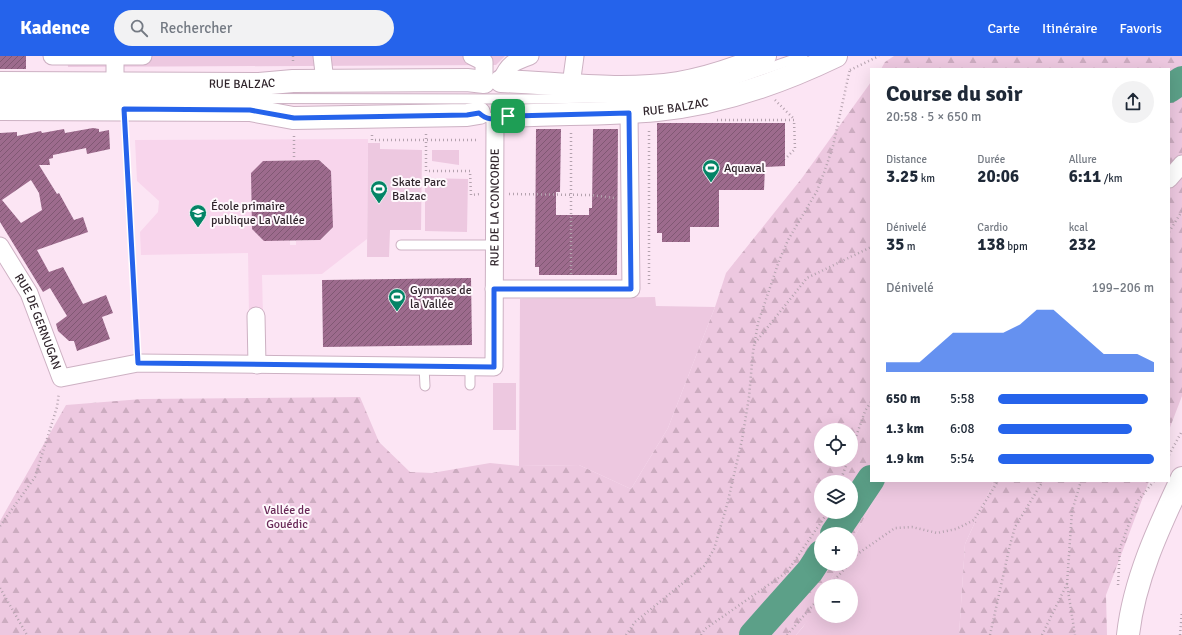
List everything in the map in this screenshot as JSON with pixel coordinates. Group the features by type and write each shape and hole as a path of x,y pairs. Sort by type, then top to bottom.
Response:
{"street":[{"path":"52,56 143,56"},
{"path":"115,56 115,84"},
{"path":"322,56 325,81"},
{"name":"RUE DE LA CONCORDE","path":"470,367 494,367 494,106 484,62 472,56"},
{"path":"494,106 506,68 519,60 530,56"},
{"path":"571,85 575,56"},
{"name":"RUE BALZAC","path":"0,109 250,110 294,118 467,115 571,85 632,86 677,83 721,72 764,56"},
{"name":"RUE BALZAC","path":"0,83 259,84 325,81 467,80 494,106 572,114 629,113 689,106 760,87 798,73 846,63"},
{"path":"494,289 631,289 629,113"},
{"path":"1170,178 1182,164"},
{"name":"RUE DE GERNUGAN","path":"0,246 29,293 61,378"},
{"path":"256,316 257,365"},
{"path":"61,378 138,363 470,367"},
{"path":"1128,635 1136,593 1146,563 1182,478"}],"lane":[{"path":"0,98 494,106 688,93 738,80 803,56"},
{"path":"401,244 494,245"},
{"path":"424,367 425,386"},
{"path":"470,367 470,385"}],"path":[{"path":"626,635 635,622 704,566 710,558 727,505 737,465 749,397 754,343 758,324 779,261 788,240 817,191 825,170 832,146 846,63 879,56"},
{"path":"760,87 794,120 795,149 786,159"},
{"path":"364,135 372,135 372,140 494,106"},
{"path":"124,109 138,363"},
{"path":"571,289 572,114"},
{"path":"710,120 794,120"},
{"path":"649,126 649,288"},
{"path":"294,135 302,135"},
{"path":"1170,230 1182,211"},
{"path":"754,343 807,278 870,247"},
{"path":"0,526 34,477 57,406 61,378"},
{"path":"858,431 865,411 870,404"},
{"path":"1170,453 1182,431"},
{"path":"858,554 894,528 912,527 937,533 956,529 974,520 997,482"},
{"path":"990,635 1015,527 1042,482"},
{"path":"1075,635 1067,584 1072,511 1081,482"},
{"path":"1118,588 1120,548 1137,502 1153,482"},
{"path":"701,635 705,629 787,572 823,519"},
{"path":"836,579 842,571"},
{"path":"1042,635 1067,584"},
{"path":"0,588 28,635"},
{"path":"787,635 814,604"},
{"path":"1180,635 1182,611"}],"shaded area":[{"name":"École primaire publique La Vallée","path":"368,139 367,239 322,274 262,275 263,316 249,316 248,253 141,255 140,232 158,212 159,201 137,181 135,140","holes":["319,160 331,171 333,227 320,240 296,241 296,245 290,245 290,241 264,241 252,229 251,173 263,161"]}],"green space":[{"path":"67,56 505,56 496,65 68,67"},
{"path":"894,56 1182,56 1182,396 1170,427 1170,68 882,68 885,62"},
{"name":"Vallée de Gouédic","path":"870,83 870,482 882,482 858,530 858,527 814,527 814,571 836,571 831,579 814,579 814,610 796,635 0,635 0,521 66,405 142,399 360,397 379,442 410,472 432,473 490,463 519,466 579,465 631,489 668,428 715,307 726,273 802,178"},
{"name":"Skate Parc Balzac","path":"368,143 380,143 380,149 422,150 421,230 390,230 389,257 367,257"},
{"path":"432,150 459,150 459,165 432,161"},
{"path":"425,178 468,179 467,232 425,231"},
{"path":"655,297 656,306 715,307 668,428 631,489 579,465 519,466 520,299"},
{"path":"493,383 516,383 516,430 493,430"},
{"path":"882,482 994,482 965,544 959,635 796,635 803,627 814,608 814,623 858,623 858,579 831,579 836,571 858,571 858,530"},
{"path":"994,482 1149,482 1106,595 1107,635 959,635 965,544"}],"building":[{"path":"0,56 26,56 26,69 0,69"},
{"name":"Aquaval","path":"657,123 785,123 785,166 765,167 764,190 719,190 719,227 690,227 690,242 662,242 662,233 657,233"},
{"path":"93,128 99,129 99,132 109,130 110,149 87,154 86,148 53,155 53,158 49,159 50,165 39,165 57,194 59,193 74,220 83,217 88,232 37,250 49,272 63,267 83,304 106,295 113,313 102,317 110,339 77,351 74,341 69,341 58,331 56,324 67,316 50,288 43,292 0,222 0,133 17,132 17,136 41,131 42,133 64,129 65,133","holes":["31,180 39,193 42,210 21,223 2,200"]},
{"path":"536,129 561,129 560,192 556,192 556,215 589,215 589,208 592,208 593,129 618,129 617,275 539,275 539,267 535,267"},
{"path":"319,160 331,171 333,227 320,240 264,241 252,229 251,173 263,161"},
{"name":"Gymnase de la Vallée","path":"471,278 472,345 323,347 322,280"}],"waterway":[{"path":"1170,88 1182,80"},
{"path":"858,498 870,480"},
{"path":"839,527 844,519"},
{"path":"753,635 814,565"}],"place":[{"name":"Aquaval","path":"711,183"},
{"name":"Skate Parc Balzac","path":"379,204"},
{"name":"École primaire publique La Vallée","path":"198,228"},
{"name":"Gymnase de la Vallée","path":"397,312"}],"route":[{"path":"124,109 250,110 294,118 467,115 479,113 488,119 498,120 508,116 629,113 631,289 494,289 494,367 138,363 124,109"}]}
